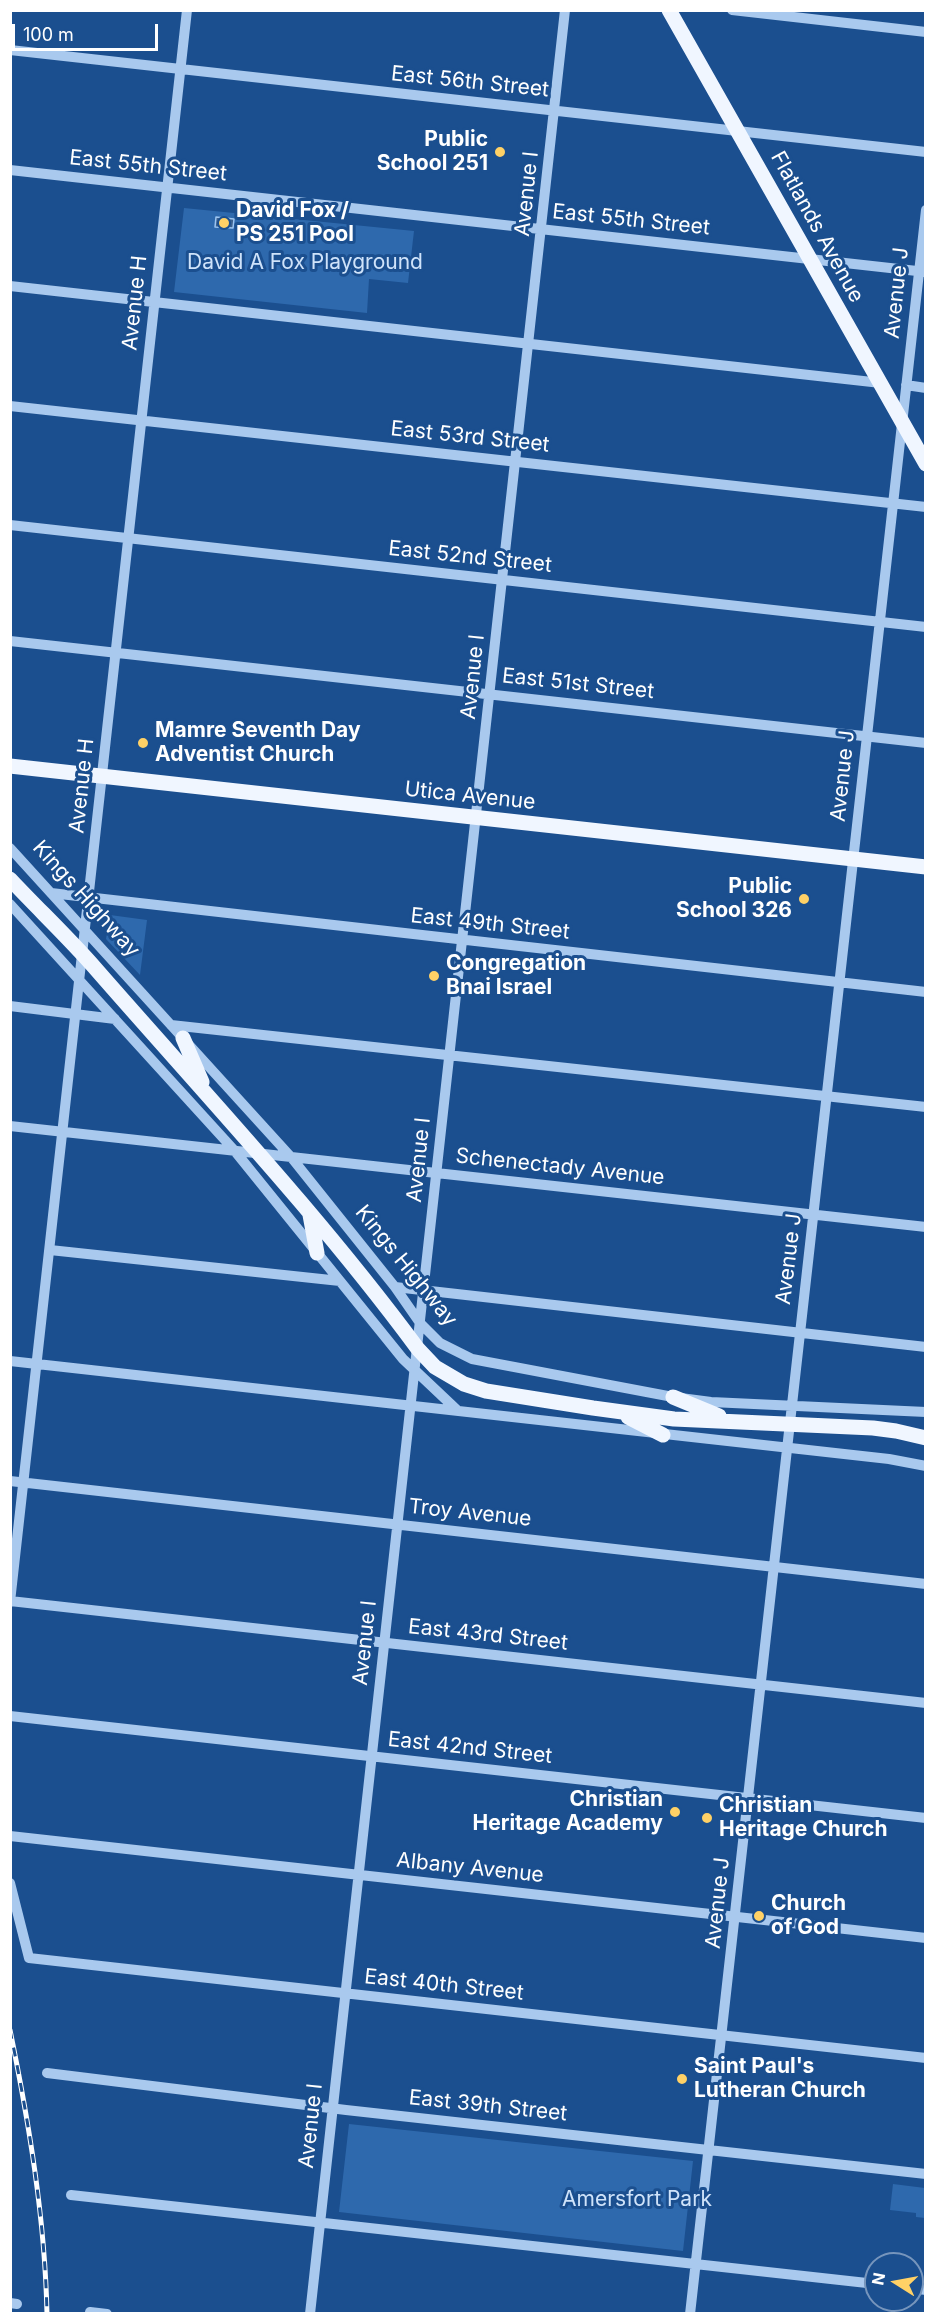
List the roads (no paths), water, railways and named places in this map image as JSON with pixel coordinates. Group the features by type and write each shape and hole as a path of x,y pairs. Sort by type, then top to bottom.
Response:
{"main road":[{"name":"Flatlands Avenue","path":"669,10 926,464"},
{"name":"Utica Avenue","path":"10,766 926,867"},
{"name":"Kings Highway","path":"10,879 207,1093 309,1212 418,1349 435,1367 464,1384 486,1391 617,1412 674,1419 873,1428 926,1438"},
{"path":"183,1038 207,1093"},
{"path":"309,1212 317,1253"},
{"path":"674,1397 730,1421"},
{"path":"617,1412 663,1435"}],"street":[{"name":"Avenue H","path":"11,1602 187,10"},
{"name":"Avenue I","path":"310,2313 556,111 565,10"},
{"path":"732,10 926,32"},
{"name":"East 56th Street","path":"10,50 926,152"},
{"name":"East 55th Street","path":"10,170 922,272"},
{"name":"Avenue J","path":"690,2313 906,385 922,272 926,210"},
{"path":"10,286 881,382"},
{"path":"906,385 926,387"},
{"name":"East 53rd Street","path":"10,406 926,507"},
{"name":"East 52nd Street","path":"10,525 926,627"},
{"name":"East 51st Street","path":"10,641 926,743"},
{"name":"Kings Highway","path":"10,848 291,1157 395,1287 420,1323 440,1343 472,1359 674,1397 711,1402 926,1413"},
{"name":"East 49th Street","path":"51,893 926,992"},
{"path":"10,904 234,1150 415,1372 459,1411"},
{"path":"10,1006 115,1019"},
{"path":"171,1024 926,1107"},
{"name":"Schenectady Avenue","path":"10,1126 926,1227"},
{"path":"50,1250 340,1281"},
{"path":"395,1287 926,1347"},
{"path":"10,1361 890,1459 926,1467"},
{"name":"Troy Avenue","path":"10,1481 926,1584"},
{"name":"East 43rd Street","path":"11,1602 926,1703"},
{"name":"East 42nd Street","path":"10,1716 926,1818"},
{"name":"Albany Avenue","path":"10,1836 926,1938"},
{"path":"10,1845 26,1838"},
{"name":"East 40th Street","path":"11,1887 29,1958 926,2058"},
{"name":"East 39th Street","path":"47,2073 333,2108 926,2174"},
{"path":"71,2196 864,2283"},
{"path":"90,2312 107,2313"}],"railway":[{"path":"10,2030 35,2171 46,2278 47,2314"}],"place":[{"name":"Public School 251","path":"500,152"},
{"name":"David Fox / PS 251 Pool","path":"224,223"},
{"name":"Mamre Seventh Day Adventist Church","path":"143,743"},
{"name":"Public School 326","path":"804,899"},
{"name":"Congregation Bnai Israel","path":"434,976"},
{"name":"Christian Heritage Academy","path":"675,1812"},
{"name":"Christian Heritage Church","path":"707,1818"},
{"name":"Church of God","path":"759,1916"},
{"name":"Saint Paul's Lutheran Church","path":"682,2079"}],"park label":[{"name":"David A Fox Playground","path":"305,263"},
{"name":"Amersfort Park","path":"637,2200"}]}
